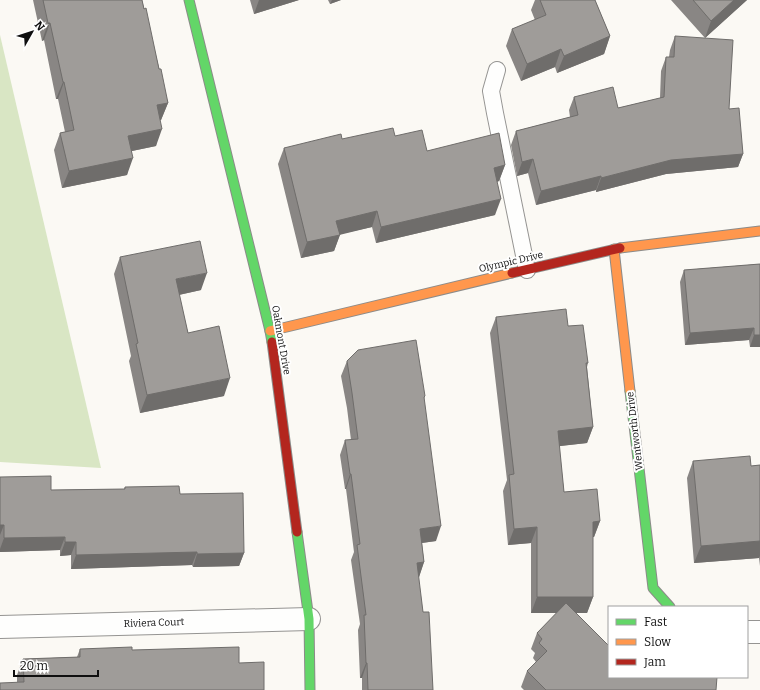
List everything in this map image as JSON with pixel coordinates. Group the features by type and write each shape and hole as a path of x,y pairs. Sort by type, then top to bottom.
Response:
{"street":[{"name":"Oakmont Drive","path":"189,0 270,331 308,619 310,690"},
{"name":"Olympic Drive","path":"270,331 614,249 760,230"},
{"name":"Wentworth Drive","path":"614,249 653,588 669,606"},
{"name":"Riviera Court","path":"0,627 308,619"},
{"path":"748,632 760,632"}],"lane":[{"path":"497,70 491,91 493,105 527,270"}],"green space":[{"path":"0,35 101,468 0,462"}],"building":[{"path":"43,0 142,0 144,9 146,8 168,103 157,105 162,129 128,136 133,158 69,171 60,133 74,130 50,23 48,23"},
{"path":"540,0 595,0 610,36 564,56 561,49 527,64 512,29 546,15"},
{"path":"693,0 734,0 711,21"},
{"path":"675,36 733,40 729,109 739,108 743,154 671,160 601,178 601,176 541,191 533,159 522,162 516,131 578,115 574,97 613,87 618,108 664,97 666,57 674,57"},
{"path":"393,128 395,136 422,130 427,151 499,133 505,165 494,168 501,199 381,227 377,211 336,221 340,235 307,242 284,148 341,134 342,139"},
{"path":"200,241 207,273 176,279 188,333 219,326 230,378 147,395 120,257"},
{"path":"760,264 760,335 754,335 754,328 690,333 684,270"},
{"path":"566,309 568,326 583,325 588,363 586,363 593,427 558,431 564,492 597,489 600,521 593,522 593,597 537,597 537,527 514,529 509,475 514,474 496,317"},
{"path":"416,340 425,396 441,526 420,529 424,562 417,563 423,612 429,612 433,690 368,690 364,615 366,615 357,545 360,544 345,440 358,439 347,361 358,350"},
{"path":"750,456 751,466 760,465 760,541 701,546 693,461"},
{"path":"51,476 51,490 125,489 125,487 179,486 180,494 243,493 244,553 197,554 197,552 76,555 76,542 65,542 65,537 4,538 4,525 0,525 0,477"},
{"path":"566,603 608,645 608,678 717,678 716,690 546,690 527,671 547,651 539,643 542,639 537,633"},
{"path":"132,647 132,650 239,647 239,663 264,662 264,690 0,690 0,683 24,682 23,659 80,657 80,649"}],"traffic: fast":[{"path":"189,0 272,342"},
{"path":"630,391 653,588 669,606"},
{"path":"297,532 309,619 310,690"}],"traffic: slow":[{"path":"620,248 760,231"},
{"path":"614,249 630,391"},
{"path":"270,331 512,273"}],"traffic: jam":[{"path":"512,273 620,248"},
{"path":"272,342 297,532"}]}
